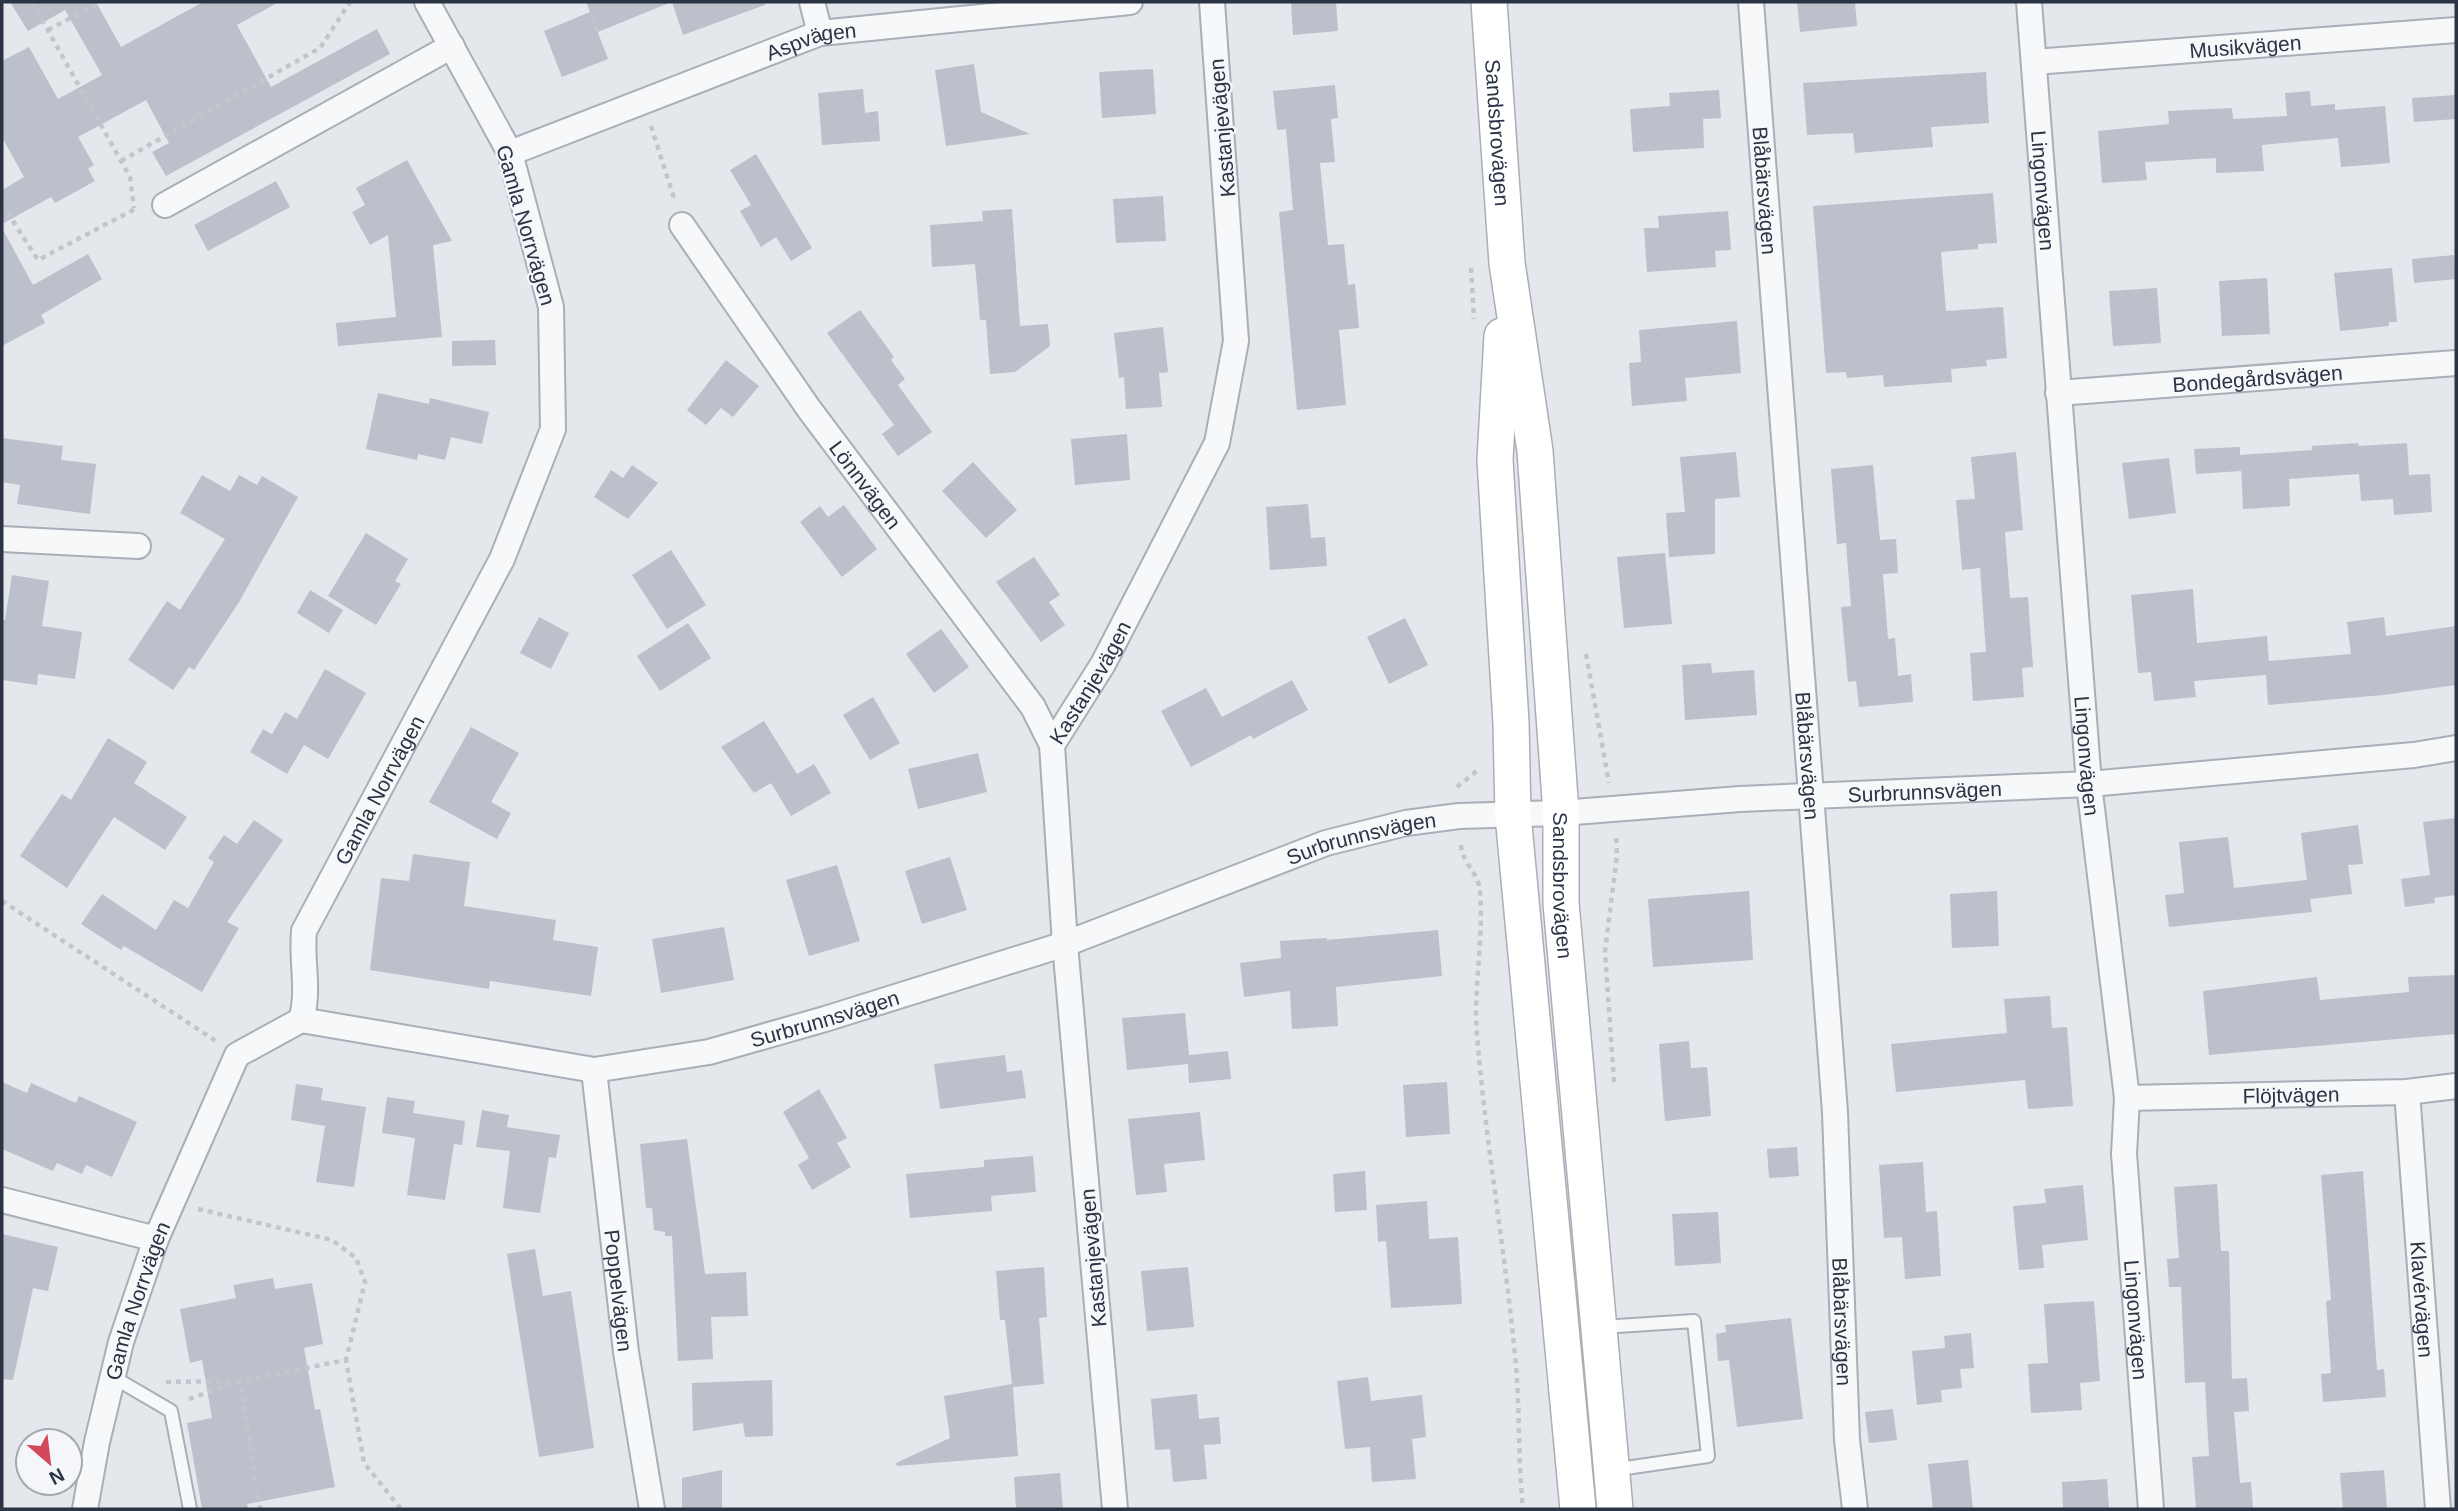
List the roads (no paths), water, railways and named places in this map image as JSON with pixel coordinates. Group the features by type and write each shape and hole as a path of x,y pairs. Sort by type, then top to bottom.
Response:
{"main road":[{"name":"Sandsbrovägen","path":"1489,2 1507,263 1535,451 1561,813 1561,903 1615,1509"},
{"name":"Sandsbrovägen","path":"1507,263 1495,460 1511,723 1513,815 1523,949 1578,1509"}],"street":[{"name":"Gamla Norrvägen","path":"85,1509 113,1377 156,1239 237,1055 301,1020 306,993 301,961 304,931 502,559 553,429 551,307 510,153 427,2"},
{"path":"811,2 820,33"},
{"name":"Aspvägen","path":"510,153 820,33 1130,2"},
{"name":"Kastanjevägen","path":"1115,1509 1065,944 1052,745 1102,664 1217,443 1236,341 1212,2"},
{"name":"Blåbärsvägen","path":"1751,2 1835,1112 1846,1427 1855,1509"},
{"name":"Lingonvägen","path":"2029,2 2089,784 2127,1098 2124,1154 2151,1509"},
{"name":"Musikvägen","path":"2034,62 2456,30"},
{"path":"165,205 452,46"},
{"name":"Lönnvägen","path":"682,225 809,409 1033,707 1052,745"},
{"name":"Bondegårdsvägen","path":"2058,393 2456,363"},
{"path":"2,539 138,546"},
{"name":"Surbrunnsvägen","path":"301,1020 594,1070 709,1052 1065,944 1326,843 1406,823 1460,816 1561,813 1811,796 2089,784 2414,755 2456,748"},
{"name":"Poppelvägen","path":"594,1070 626,1352 652,1509"},
{"name":"Flöjtvägen","path":"2127,1098 2407,1092 2456,1086"},
{"name":"Klavérvägen","path":"2407,1092 2438,1509"},
{"path":"2,1200 156,1239"}],"lane":[{"path":"1599,1328 1695,1321 1708,1456 1612,1470"},
{"path":"113,1377 171,1411 190,1509"}]}
